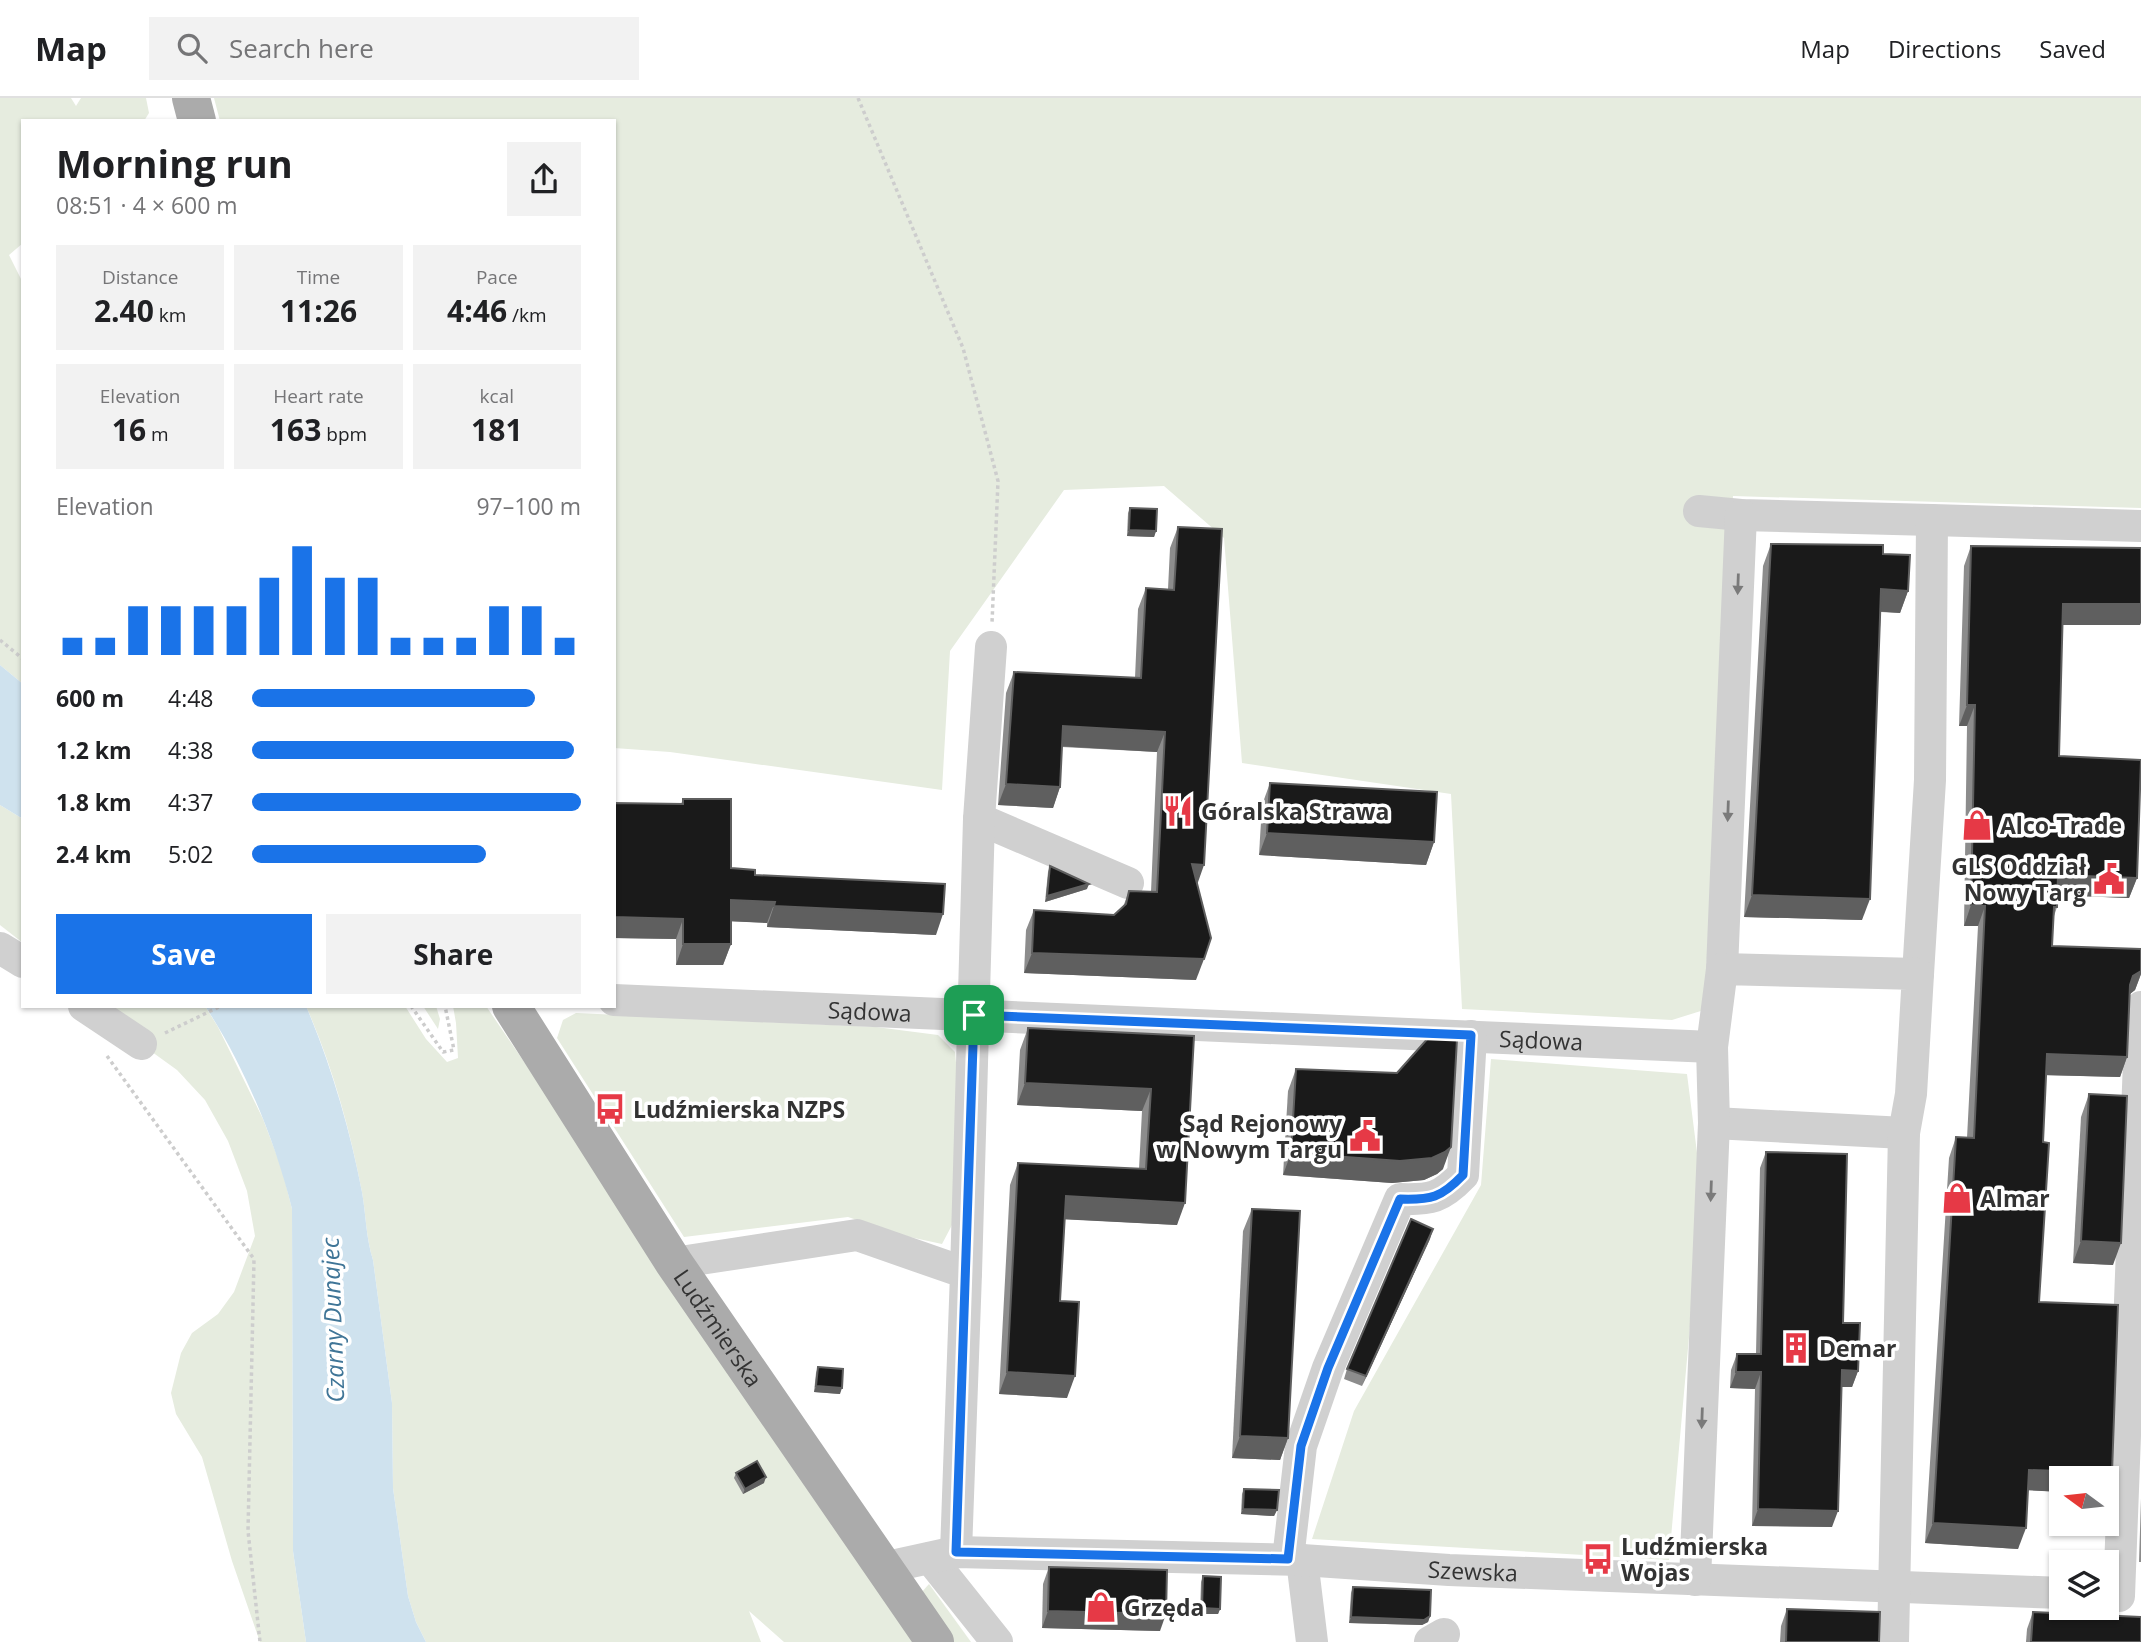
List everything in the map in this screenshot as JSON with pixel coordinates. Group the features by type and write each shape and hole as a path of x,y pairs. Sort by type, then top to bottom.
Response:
{"main road":[{"path":"191,98 196,119"},
{"name":"Ludźmierska","path":"514,1008 674,1263 935,1642"}],"street":[{"path":"1699,511 1741,515 2141,526"},
{"path":"1695,1580 1714,1123 1712,1046 1722,969 1741,515"},
{"path":"1893,1642 1904,1133 1911,1094 1930,780 1932,520"},
{"path":"991,647 979,819 967,1273 943,1555 997,1642"},
{"path":"979,819 1128,883"},
{"path":"0,948 21,961"},
{"path":"1722,969 1918,974"},
{"name":"Sądowa","path":"616,1000 1712,1046"},
{"path":"2122,1596 2141,1007"},
{"path":"88,1008 150,1040"},
{"path":"1312,1642 1295,1560 1301,1446 1328,1368 1400,1199 1428,1200 1452,1187 1463,1175 1471,1035"},
{"path":"1714,1123 1904,1133"},
{"path":"674,1263 857,1234 967,1273"},
{"name":"Szewska","path":"883,1568 943,1555 1295,1560 1449,1570 2049,1592"}],"path":[{"path":"858,98 963,348 998,481 991,647"},
{"path":"0,640 21,657"},
{"path":"150,1040 216,1008"},
{"path":"412,1008 443,1052 454,1050 444,1008"},
{"path":"103,1050 254,1259 248,1531 260,1642"}],"shaded area":[{"path":"0,98 71,98 76,106 81,98 146,98 149,113 145,119 21,119 21,245 9,255 21,279 21,682 0,665"},
{"path":"214,98 2141,98 2141,508 1733,496 1704,1010 1672,1020 1462,1009 1451,794 1242,763 1224,538 1164,486 1064,490 950,651 942,790 670,752 616,748 616,119 219,119"},
{"path":"0,805 21,818 21,941 0,925"},
{"path":"100,1008 206,1008 263,1119 282,1169 292,1209 293,1551 306,1642 260,1642 232,1561 202,1457 176,1414 171,1393 181,1353 192,1333 218,1314 234,1292 255,1236 247,1191 228,1141 205,1100 177,1070 141,1044"},
{"path":"307,1008 406,1008 426,1039 447,1062 458,1058 453,1008 487,1008 919,1642 784,1642 749,1611 761,1642 426,1642 408,1596 393,1488 392,1403 362,1192 352,1145 324,1051"},
{"path":"424,1008 437,1008 440,1019 438,1029"},
{"path":"576,1013 876,1027 938,1035 955,1052 960,1105 952,1225 942,1244 905,1236 848,1217 684,1237 557,1038 563,1020"},
{"path":"1491,1059 1687,1074 1702,1192 1669,1560 1312,1539 1354,1411 1481,1185"},
{"path":"929,1584 971,1642 948,1642 921,1593"}],"water":[{"path":"0,665 21,682 21,818 0,805"},
{"name":"Czarny Dunajec","path":"206,1008 307,1008 332,1074 362,1192 392,1403 393,1488 408,1596 426,1642 306,1642 293,1551 292,1209 277,1156 257,1104"}],"building":[{"path":"1130,508 1157,509 1156,531 1129,530"},
{"path":"1178,527 1222,529 1204,865 1192,864 1211,938 1204,959 1032,953 1034,910 1114,915 1126,904 1129,891 1157,892 1165,732 1063,726 1060,787 1006,784 1014,672 1141,678 1146,588 1174,590"},
{"path":"1771,544 1883,545 1883,554 1910,555 1908,591 1881,589 1870,899 1752,895"},
{"path":"1971,546 2141,548 2141,604 2063,604 2059,756 2141,760 2137,878 2058,875 2052,946 2141,949 2141,971 2133,976 2130,985 2127,1057 2047,1054 2043,1142 2049,1143 2039,1302 2118,1305 2112,1466 2049,1466 2049,1471 2029,1470 2026,1528 1933,1523 1956,1137 1974,1138 1985,906 1971,905 1975,705 1967,705"},
{"path":"1270,783 1437,792 1434,842 1267,833"},
{"path":"683,799 731,799 731,868 755,870 755,875 945,884 943,914 774,906 775,902 731,900 731,944 683,944 683,919 616,917 616,803 683,804"},
{"path":"1050,866 1089,884 1047,896"},
{"path":"1028,1028 1194,1036 1185,1203 1066,1196 1060,1301 1079,1302 1075,1376 1007,1372 1018,1163 1146,1169 1151,1089 1025,1083"},
{"name":"Sąd Rejonowy w Nowym Targu","path":"1429,1037 1457,1039 1451,1147 1432,1158 1400,1161 1291,1153 1296,1069 1397,1073"},
{"path":"2089,1094 2127,1096 2121,1243 2081,1241"},
{"name":"Demar","path":"1766,1152 1847,1154 1843,1323 1860,1323 1858,1371 1842,1370 1838,1511 1758,1509 1761,1372 1736,1372 1737,1354 1761,1354"},
{"path":"1252,1209 1300,1211 1288,1438 1240,1436"},
{"path":"1411,1219 1433,1229 1366,1376 1347,1369"},
{"path":"818,1367 843,1369 842,1388 816,1386"},
{"path":"757,1461 766,1477 745,1489 736,1473"},
{"path":"1244,1489 1279,1490 1277,1510 1243,1509"},
{"path":"1049,1567 1167,1570 1166,1614 1048,1611"},
{"path":"1203,1576 1221,1577 1220,1609 1202,1608"},
{"path":"1353,1587 1431,1590 1430,1616 1424,1620 1351,1617"},
{"path":"1787,1609 1880,1612 1879,1642 1786,1642"},
{"path":"2033,1612 2049,1613 2049,1620 2119,1620 2119,1616 2141,1617 2141,1642 2031,1642"}],"place":[{"name":"Góralska Strawa","path":"1178,811"},
{"name":"Alco-Trade","path":"1977,825"},
{"name":"GLS Oddział Nowy Targ","path":"2109,879"},
{"name":"Ludźmierska NZPS","path":"610,1109"},
{"name":"Sąd Rejonowy w Nowym Targu","path":"1365,1136"},
{"name":"Almar","path":"1957,1198"},
{"name":"Demar","path":"1796,1348"},
{"name":"Ludźmierska Wojas","path":"1598,1559"},
{"name":"Grzęda","path":"1101,1607"}],"route":[{"path":"974,1015 1471,1035 1463,1175 1452,1187 1428,1200 1400,1199 1328,1368 1301,1446 1288,1559 956,1552 974,1015"}]}
